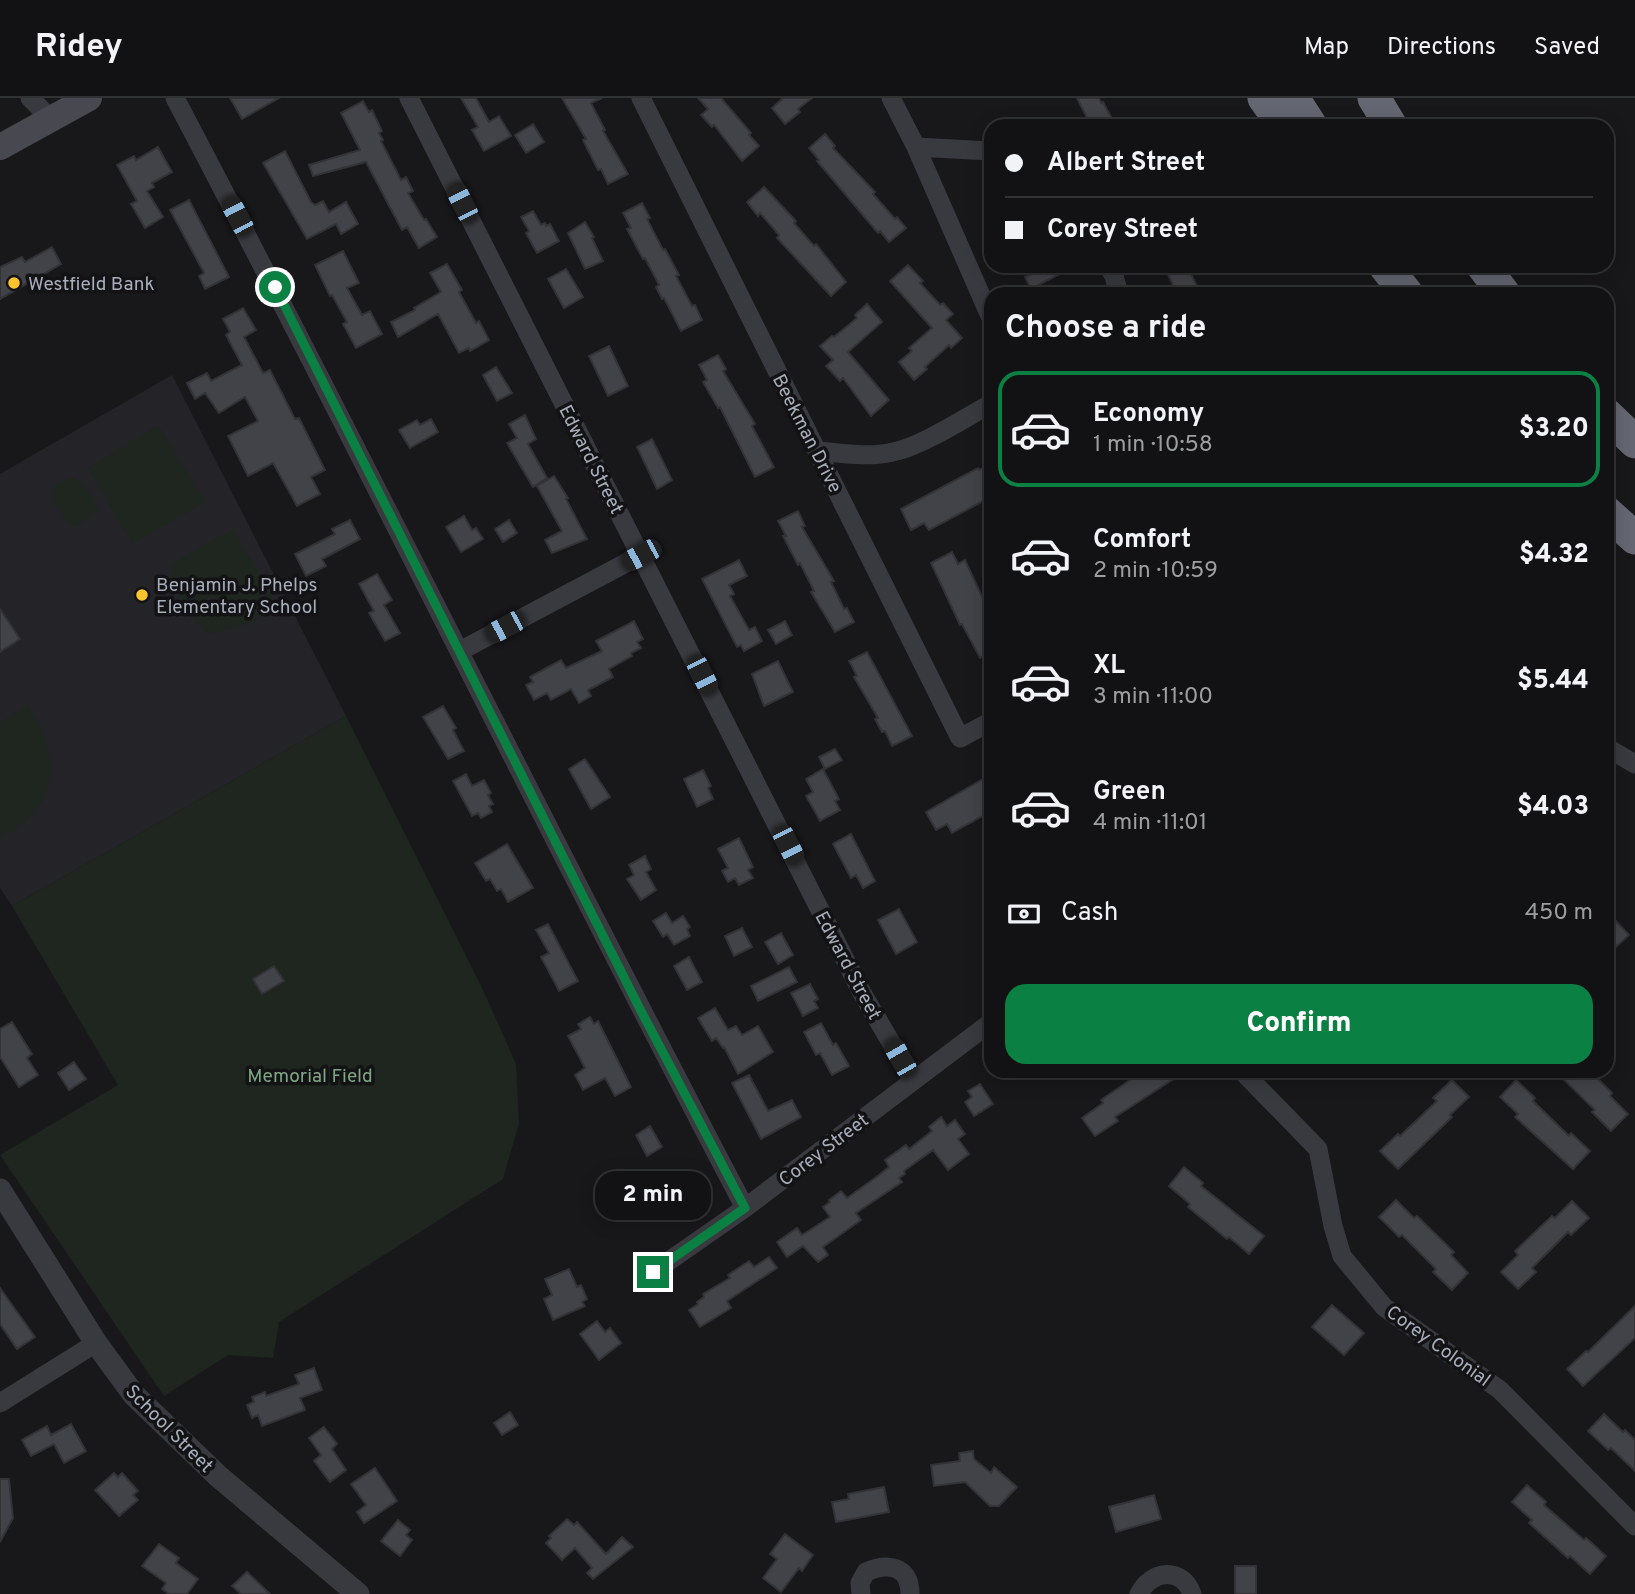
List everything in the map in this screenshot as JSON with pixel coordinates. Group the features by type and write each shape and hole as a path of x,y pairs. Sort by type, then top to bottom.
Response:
{"highway":[{"path":"1264,98 1279,119"},
{"path":"1293,98 1306,119"},
{"path":"1374,98 1387,119"},
{"path":"1390,273 1402,287"},
{"path":"1614,422 1635,442"},
{"path":"1614,519 1635,538"}],"main road":[{"path":"0,147 89,98"}],"street":[{"path":"30,98 51,119"},
{"path":"175,98 275,287 640,1009 745,1208"},
{"name":"Edward Street","path":"409,98 862,993 913,1080"},
{"name":"Beekman Drive","path":"641,98 960,738 984,725"},
{"path":"891,98 916,147 984,302"},
{"path":"916,147 984,151"},
{"path":"817,451 851,455 899,451 984,407"},
{"path":"460,651 641,555"},
{"path":"1614,752 1635,764"},
{"name":"Corey Street","path":"653,1272 745,1208 984,1027"},
{"name":"Corey Colonial","path":"1249,1078 1318,1149 1342,1256 1384,1307 1500,1390 1635,1526"},
{"name":"School Street","path":"0,1190 96,1343 134,1395 218,1476 358,1594"},
{"path":"0,1403 96,1343"},
{"path":"862,1594 860,1583 866,1572 889,1566 903,1572 910,1583 910,1594"},
{"path":"1139,1594 1149,1581 1167,1573 1187,1583 1192,1594"}],"shaded area":[{"name":"Benjamin J. Phelps Elementary School","path":"172,375 346,716 12,906 0,888 0,474"}],"green space":[{"path":"158,425 206,502 132,544 88,468"},
{"path":"70,477 83,482 99,510 76,527 68,523 52,500 54,485"},
{"path":"233,529 278,607 245,625 207,633 177,593 171,564"},
{"path":"28,705 43,734 50,764 49,779 38,808 27,821 0,840 0,723"},
{"name":"Memorial Field","path":"346,716 483,990 516,1064 519,1123 503,1179 279,1322 273,1358 228,1355 164,1396 0,1155 118,1085 12,906"}],"building":[{"path":"230,98 279,98 242,119"},
{"path":"461,98 476,98 489,122 499,116 511,136 484,151 472,130 478,127"},
{"path":"562,98 602,98 591,103 605,130 603,131 628,174 608,184 601,169 598,170 583,140 586,139"},
{"path":"698,98 721,98 759,146 742,161 714,125 712,127 701,115 708,109"},
{"path":"783,98 812,98 785,124 772,108"},
{"path":"1077,98 1099,98 1112,119 1088,119"},
{"path":"363,101 369,112 372,110 382,131 379,133 383,140 381,141 401,180 406,177 413,191 408,193 437,237 419,248 407,227 402,230 366,162 313,176 309,165 360,150 341,113"},
{"path":"533,124 544,142 526,153 515,135"},
{"path":"825,134 835,146 833,148 906,228 889,242 880,231 878,233 809,148"},
{"path":"158,147 172,172 152,183 154,187 147,191 163,217 145,228 131,204 137,201 117,165 134,156 136,160"},
{"path":"285,151 311,202 315,205 323,201 329,212 346,202 358,224 341,234 336,224 307,239 263,163"},
{"path":"764,187 796,221 794,223 814,246 816,244 846,282 831,296 777,238 779,235 760,213 758,216 747,202"},
{"path":"189,200 229,277 205,289 199,276 204,273 170,210"},
{"path":"642,203 650,218 647,219 679,275 676,276 702,320 681,331 656,287 659,285 645,258 643,259 627,229 631,228 623,213"},
{"path":"533,211 541,225 550,224 559,241 537,253 521,217"},
{"path":"585,222 603,261 585,269 568,233"},
{"name":"Westfield Bank","path":"52,247 61,264 0,299 0,267 22,257 25,262"},
{"path":"343,251 359,283 347,288 362,315 370,311 382,334 356,348 343,324 347,322 315,265"},
{"path":"447,264 476,323 479,321 489,340 470,351 469,348 459,353 438,314 398,337 391,322 441,292 430,273"},
{"path":"908,265 940,305 943,303 953,314 946,320 962,338 951,348 949,345 914,380 899,362 912,351 909,348 932,328 890,281"},
{"path":"566,269 583,297 564,308 548,279"},
{"path":"1029,273 1062,273 1035,287 1030,287 1025,277 1030,275"},
{"path":"1167,273 1190,273 1198,287 1174,287"},
{"path":"867,304 882,322 848,352 889,400 871,416 843,378 840,381 826,366 833,360 820,346 857,318 855,315"},
{"path":"243,308 256,330 244,337 263,373 270,370 295,419 299,418 325,470 311,477 320,494 297,506 273,463 248,476 228,436 258,421 245,397 219,413 205,393 195,399 187,383 207,373 211,381 242,365 226,335 230,332 223,319"},
{"path":"609,346 628,386 608,396 589,356"},
{"path":"718,355 726,369 723,371 755,424 752,426 774,467 755,477 720,407 718,408 703,382 707,380 699,365"},
{"path":"496,367 512,393 497,401 483,375"},
{"path":"525,415 536,439 528,444 547,478 533,487 507,443 517,438 509,424"},
{"path":"431,419 438,432 410,448 399,430 417,420 420,425"},
{"path":"652,439 672,480 657,489 637,447"},
{"path":"984,467 984,501 929,530 924,523 911,530 901,509 978,468 979,470"},
{"path":"554,476 568,498 566,499 587,539 552,553 545,540 562,531 537,486"},
{"path":"798,511 805,526 802,527 834,581 831,582 844,609 847,608 854,622 835,632 811,592 814,591 783,536 786,536 778,521"},
{"path":"464,516 472,530 476,528 483,539 461,552 446,527"},
{"path":"350,520 360,539 322,559 326,566 306,576 295,554 335,534 332,529"},
{"path":"509,520 517,533 503,542 495,529"},
{"path":"952,552 958,564 965,560 984,601 984,656 980,658 962,624 960,625 931,563"},
{"path":"739,560 747,576 729,585 734,594 730,596 749,630 755,627 762,641 744,651 741,645 737,647 702,579"},
{"path":"377,574 392,600 384,605 400,633 385,641 369,613 374,611 359,584"},
{"path":"0,609 20,639 0,652"},
{"path":"634,621 643,639 637,642 641,648 609,669 613,677 588,690 591,696 579,703 571,689 551,700 547,693 534,700 526,685 533,682 530,677 561,660 566,668 602,651 596,641"},
{"path":"785,621 792,635 776,644 768,630"},
{"path":"867,652 912,736 892,746 875,719 878,718 854,677 857,676 849,661"},
{"path":"778,661 793,692 764,706 752,674"},
{"path":"443,706 456,728 453,730 464,751 448,759 423,717"},
{"path":"835,749 842,760 825,769 819,757"},
{"path":"585,759 610,797 591,809 569,769"},
{"path":"823,769 839,799 835,801 840,810 820,821 806,796 813,792 806,779"},
{"path":"703,770 711,786 708,788 713,799 697,807 684,779"},
{"path":"466,774 472,786 484,780 491,793 488,795 493,804 489,806 492,812 481,818 478,813 472,816 453,781"},
{"path":"984,778 984,815 952,833 947,824 936,830 926,812"},
{"path":"851,834 875,881 863,888 856,875 851,878 833,844"},
{"path":"739,838 753,867 748,870 753,878 739,885 735,878 728,882 722,871 728,868 718,849"},
{"path":"507,844 533,888 508,902 501,889 497,891 490,879 486,881 475,863"},
{"path":"645,856 651,869 646,872 656,890 641,900 627,879 634,875 629,865"},
{"path":"899,909 917,942 896,954 878,920"},
{"path":"666,913 672,923 683,916 690,927 687,929 690,936 674,945 667,934 663,937 653,921"},
{"path":"1614,919 1629,935 1614,949"},
{"path":"548,924 578,981 559,991 541,957 549,953 536,930"},
{"path":"742,928 752,947 734,956 725,936"},
{"path":"781,933 793,955 778,964 765,942"},
{"path":"689,957 702,982 687,990 674,966"},
{"path":"274,966 284,981 262,994 253,979"},
{"path":"789,967 797,982 758,1001 751,986"},
{"path":"810,984 818,999 814,1001 818,1008 803,1016 791,993"},
{"path":"715,1008 728,1030 736,1026 742,1035 758,1026 773,1052 738,1074 724,1047 716,1038 712,1041 698,1018"},
{"path":"590,1017 594,1024 598,1021 631,1087 615,1096 605,1078 583,1090 575,1075 585,1068 568,1036 581,1029 578,1024"},
{"path":"12,1022 32,1054 27,1058 38,1075 19,1087 0,1057 0,1029"},
{"path":"821,1023 849,1066 832,1075 820,1053 816,1055 804,1032"},
{"path":"74,1062 86,1079 69,1090 58,1073"},
{"path":"749,1075 768,1111 792,1100 801,1117 761,1139 732,1083"},
{"path":"1133,1078 1175,1078 1115,1117 1118,1121 1095,1136 1082,1118 1103,1103 1101,1100"},
{"path":"1562,1078 1597,1078 1628,1114 1611,1131 1592,1112 1595,1110"},
{"path":"1452,1080 1469,1097 1398,1169 1380,1151 1437,1101 1433,1098"},
{"path":"1516,1080 1569,1136 1571,1133 1590,1151 1573,1169 1515,1117 1518,1114 1500,1097"},
{"path":"980,1084 993,1104 974,1116 965,1102 972,1097 968,1091"},
{"path":"941,1117 947,1126 955,1120 965,1134 958,1139 969,1154 948,1170 933,1150 904,1171 905,1174 899,1178 902,1182 856,1213 861,1220 823,1247 828,1255 818,1262 803,1246 787,1257 777,1242 797,1228 802,1235 830,1217 823,1207 829,1200 841,1191 847,1198 875,1178 889,1167 885,1160 906,1145 909,1149 932,1131 929,1127"},
{"path":"650,1126 662,1147 647,1156 636,1135"},
{"path":"1184,1167 1203,1183 1201,1186 1264,1236 1249,1254 1188,1207 1190,1204 1169,1186"},
{"path":"675,1176 688,1198 676,1205 663,1183"},
{"path":"1396,1200 1414,1218 1417,1216 1454,1252 1451,1255 1468,1273 1452,1290 1433,1272 1436,1269 1402,1235 1399,1237 1379,1217"},
{"path":"1572,1201 1589,1218 1571,1235 1568,1232 1532,1268 1536,1272 1518,1289 1501,1272 1518,1255 1515,1251"},
{"path":"769,1257 777,1268 727,1301 731,1308 700,1327 689,1310 698,1304 704,1297 703,1294 730,1278 728,1275 749,1261 754,1267"},
{"path":"569,1269 577,1287 581,1285 587,1299 582,1302 585,1306 553,1320 544,1299 552,1295 545,1279"},
{"path":"0,1288 35,1337 17,1349 0,1324"},
{"path":"1332,1305 1364,1333 1344,1355 1312,1327"},
{"path":"1635,1306 1635,1338 1583,1386 1567,1369"},
{"path":"597,1321 605,1332 610,1328 621,1343 599,1360 580,1334"},
{"path":"314,1368 322,1390 300,1398 305,1410 262,1426 258,1415 252,1418 247,1405 254,1402 252,1397 265,1392 266,1396 299,1384 295,1375"},
{"path":"510,1412 518,1425 502,1435 494,1423"},
{"path":"1604,1414 1635,1440 1635,1471 1588,1431"},
{"path":"71,1424 86,1451 64,1463 54,1444 31,1456 22,1440 47,1426 51,1435"},
{"path":"324,1427 337,1444 332,1449 346,1470 330,1482 314,1461 321,1455 309,1438"},
{"path":"973,1451 974,1459 991,1473 994,1467 1017,1487 999,1506 990,1506 965,1482 934,1486 931,1465 960,1461 959,1453"},
{"path":"375,1468 397,1501 364,1523 357,1512 366,1505 351,1484"},
{"path":"114,1473 118,1477 122,1473 138,1491 133,1495 138,1500 119,1516 95,1490"},
{"path":"0,1479 9,1479 13,1518 0,1542"},
{"path":"1527,1485 1546,1502 1544,1505 1606,1556 1590,1574 1529,1523 1532,1520 1512,1502"},
{"path":"884,1487 889,1512 836,1522 832,1502 849,1499 848,1494"},
{"path":"1154,1495 1161,1519 1116,1532 1109,1507"},
{"path":"567,1519 574,1525 577,1522 606,1554 622,1537 633,1547 593,1579 587,1573 592,1568 575,1548 562,1560 546,1543 551,1538 549,1536"},
{"path":"398,1520 410,1530 406,1535 412,1540 400,1556 381,1541"},
{"path":"785,1534 813,1555 802,1571 799,1568 781,1592 763,1578 777,1559 770,1554"},
{"path":"159,1544 179,1558 176,1563 198,1579 187,1594 169,1594 162,1589 166,1583 142,1566"},
{"path":"1235,1566 1256,1566 1256,1594 1235,1594"},
{"path":"247,1572 270,1594 241,1594 232,1586"}],"place":[{"name":"Westfield Bank","path":"14,283"},
{"name":"Benjamin J. Phelps Elementary School","path":"142,595"}],"route":[{"path":"275,287 640,1009 745,1208 653,1272"}]}
